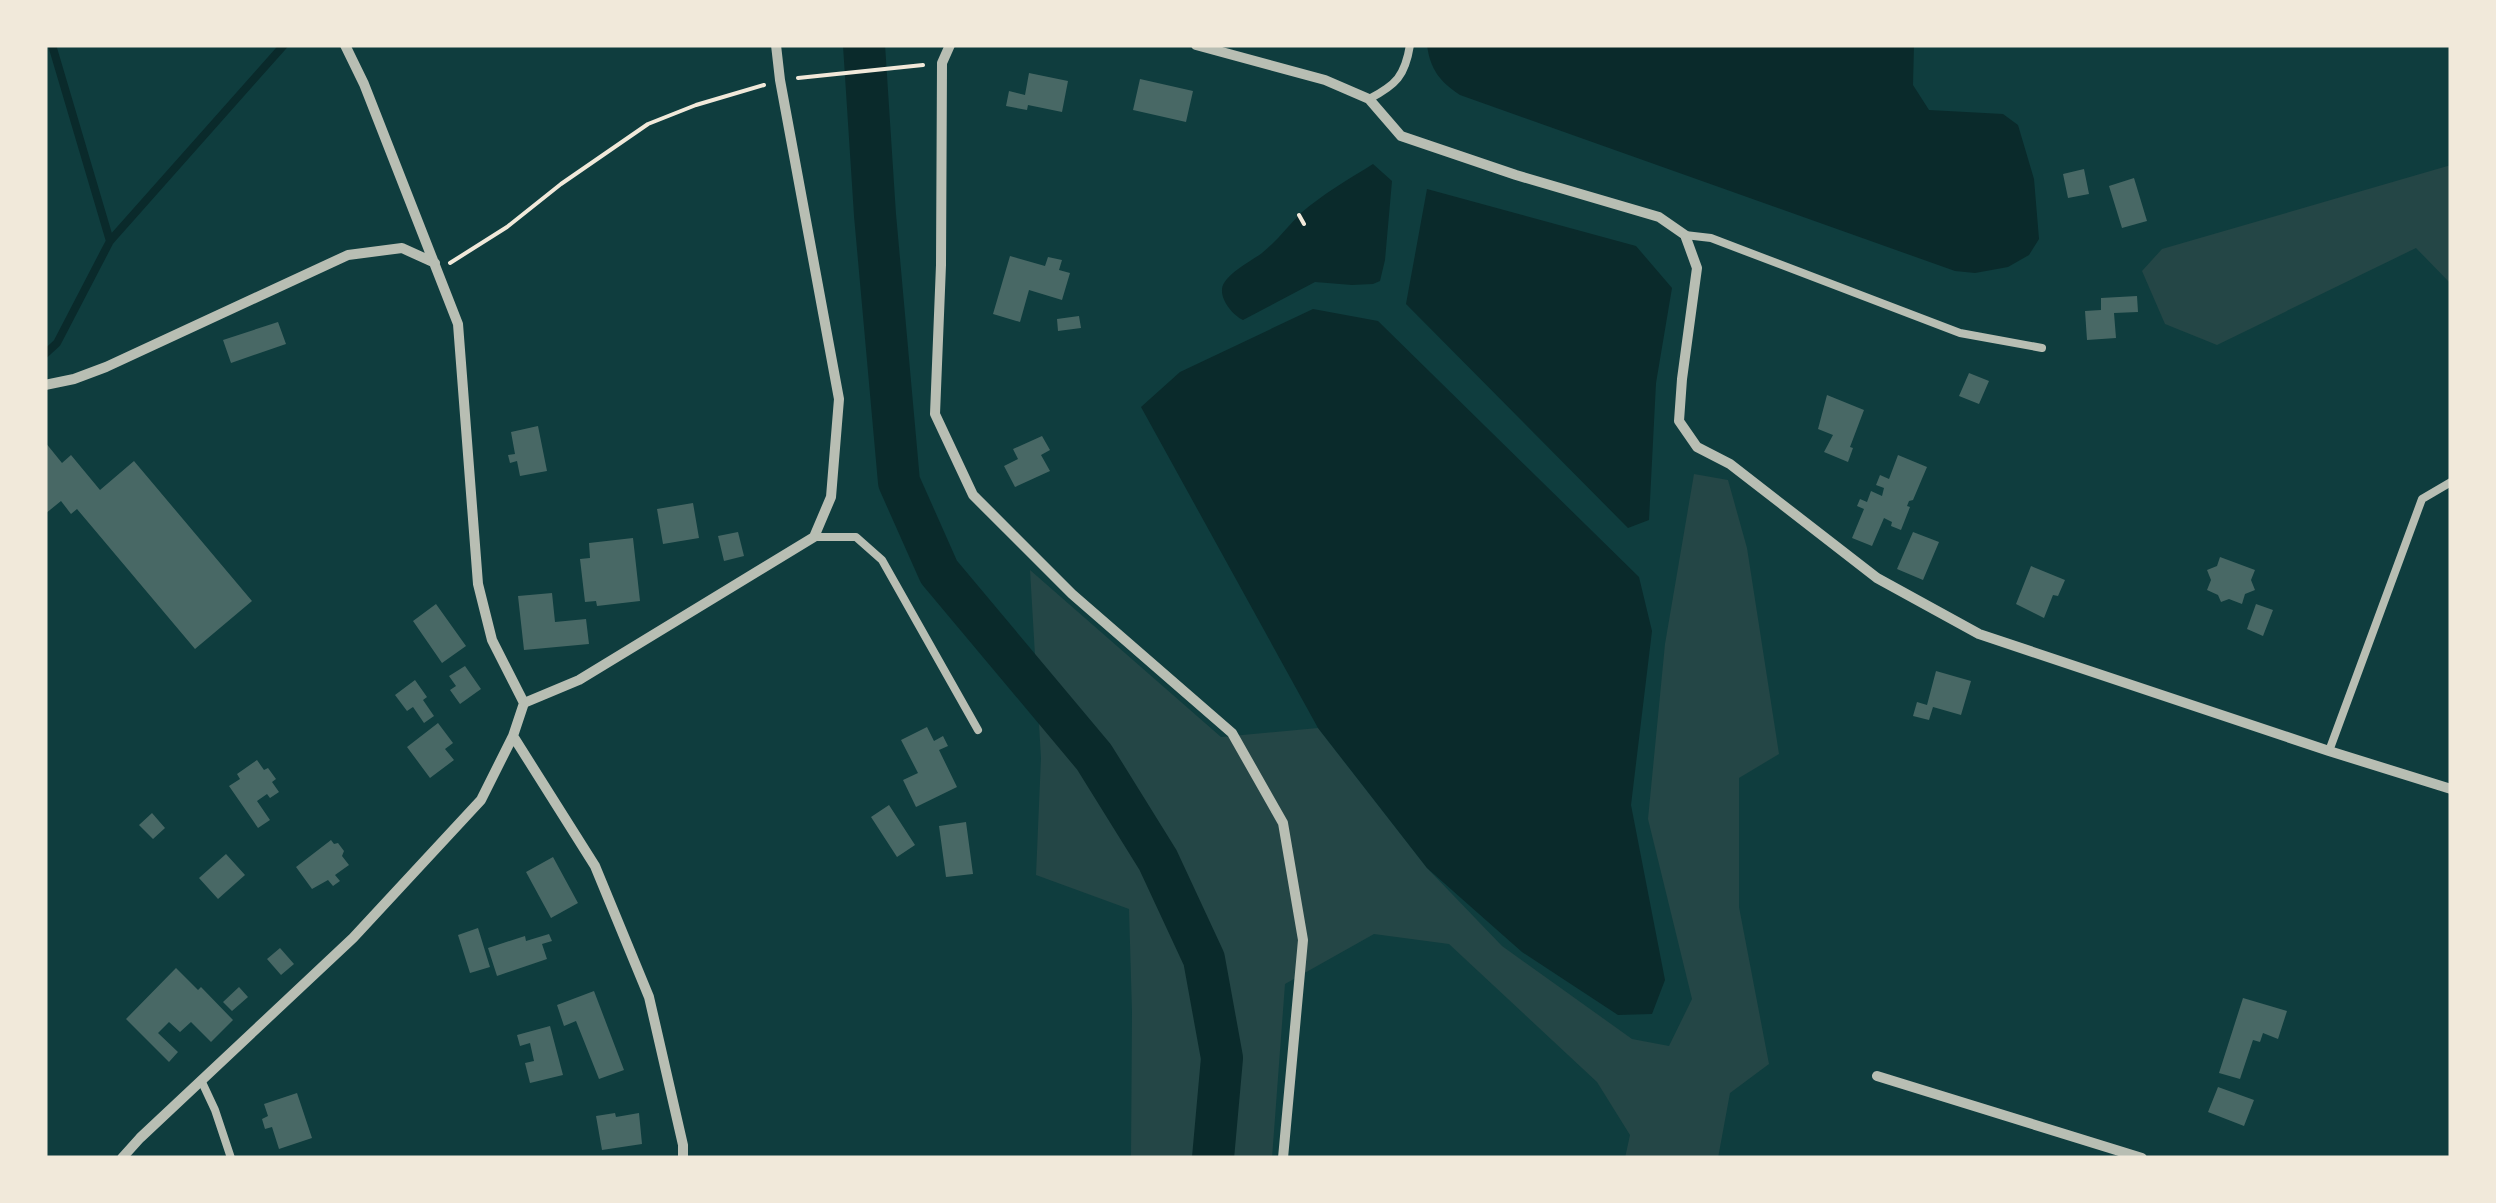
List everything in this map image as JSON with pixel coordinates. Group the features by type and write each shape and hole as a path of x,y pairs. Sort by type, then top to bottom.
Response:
{"street":[{"path":"122,1158 354,938 480,800 513,736 524,703 492,640 478,584 458,324 346,45"},
{"path":"524,703 579,680 814,537 831,496 839,399 776,45"},
{"path":"950,45 942,63 942,228 935,414 974,495 1072,594 1232,733 1283,823 1303,940 1283,1158"},
{"path":"1196,45 1325,80 1369,99 1402,136 1659,217 1685,236 1697,268 1679,421 1697,447 1730,464 1877,578 1979,634 2451,789"},
{"path":"45,385 106,367 348,255 402,248 437,265"},
{"path":"513,736 595,866 648,997 684,1158"},
{"path":"1877,1076 2142,1158"}],"lane":[{"path":"1369,99 1391,87 1407,67 1410,45"},
{"path":"1685,236 1711,238 1960,333 2042,348"},
{"path":"2329,751 2422,498 2451,482"},
{"path":"814,537 856,537 882,560 978,730"},
{"path":"201,1080 231,1158"}],"path":[{"path":"437,265 454,262 507,227 648,124 780,80 942,63"},
{"path":"1299,215 1304,224"}],"shaded area":[{"path":"1427,45 1914,45 1913,85 1929,110 2003,114 2018,125 2034,179 2039,239 2029,255 2008,267 1975,273 1955,271 1460,95 1437,74"},
{"path":"1373,164 1392,181 1380,281 1352,285 1315,282 1243,320 1235,315 1222,294 1227,278 1267,248 1309,206"},
{"path":"2451,165 2451,284 2416,248 2217,345 2165,324 2142,271 2162,249"},
{"path":"1427,189 1636,246 1672,288 1656,383 1649,520 1628,528 1406,304"},
{"path":"1313,309 1378,321 1639,577 1652,631 1631,805 1665,980 1652,1014 1618,1015 1522,952 1427,868 1318,728 1141,407 1180,372"},
{"path":"1694,474 1728,480 1747,548 1779,754 1739,778 1739,907 1769,1064 1730,1093 1718,1158 1625,1158 1630,1135 1597,1082 1449,944 1374,934 1285,984 1272,1158 1131,1158 1129,909 1036,875 1041,758 1030,570 1221,737 1318,728 1427,868 1502,946 1632,1039 1669,1046 1692,999 1648,819 1665,644"}],"building":[{"path":"1029,73 1068,81 1062,112 1028,105 1027,110 1006,106 1009,91 1025,95"},
{"path":"1140,79 1193,91 1186,122 1133,110"},
{"path":"2084,169 2089,194 2068,198 2063,174"},
{"path":"2134,178 2147,221 2122,228 2109,186"},
{"path":"1010,256 1045,266 1048,257 1062,260 1059,270 1070,273 1062,300 1029,290 1020,322 993,314"},
{"path":"2137,296 2138,312 2114,313 2116,338 2087,340 2085,311 2101,310 2101,298"},
{"path":"1079,316 1081,328 1058,331 1057,319"},
{"path":"278,322 286,344 231,363 223,340"},
{"path":"1969,373 1989,381 1979,404 1959,396"},
{"path":"1827,395 1864,410 1848,462 1824,452 1833,435 1818,429"},
{"path":"538,426 547,471 520,476 517,461 510,463 508,455 515,454 511,432"},
{"path":"1042,436 1050,450 1041,455 1050,471 1015,487 1004,466 1018,459 1013,449"},
{"path":"45,442 62,463 71,455 100,490 134,461 252,601 195,649 77,509 71,514 61,501 45,514"},
{"path":"1898,455 1927,467 1913,500 1909,501 1901,530 1884,518 1872,546 1852,538 1864,509 1857,506 1860,499 1867,502 1871,491 1882,496 1884,488 1876,485 1880,475 1889,479"},
{"path":"693,503 699,538 663,544 657,509"},
{"path":"738,532 744,556 724,561 718,536"},
{"path":"1913,532 1939,542 1923,580 1897,569"},
{"path":"633,538 640,601 597,606 596,601 585,602 580,559 590,558 589,543"},
{"path":"2220,557 2255,570 2251,580 2255,590 2245,594 2242,604 2229,599 2221,602 2218,595 2207,590 2211,580 2207,570 2217,566"},
{"path":"2031,566 2065,580 2058,596 2053,595 2044,618 2016,604"},
{"path":"552,593 555,622 586,619 589,644 524,650 518,596"},
{"path":"436,604 466,646 442,663 413,621"},
{"path":"2256,604 2273,610 2263,636 2247,629"},
{"path":"465,666 481,689 460,704 450,690 456,686 449,676"},
{"path":"1936,671 1971,681 1961,715 1933,707 1929,720 1913,716 1917,702 1927,705"},
{"path":"415,680 434,716 424,723 413,707 407,711 395,695"},
{"path":"438,723 453,743 445,749 454,760 430,778 407,747"},
{"path":"927,727 934,741 943,736 948,746 939,750 957,787 916,807 903,780 918,773 901,740"},
{"path":"257,760 276,779 272,782 279,792 257,801 270,820 258,828 229,786 240,779 237,774"},
{"path":"889,805 915,845 897,857 871,817"},
{"path":"152,813 165,828 153,839 139,825"},
{"path":"966,822 973,874 946,877 939,826"},
{"path":"331,840 344,851 342,856 349,865 335,875 340,881 333,886 328,880 312,889 296,867"},
{"path":"226,854 245,875 218,899 199,878"},
{"path":"553,857 578,903 551,918 526,872"},
{"path":"478,928 490,967 470,973 458,935"},
{"path":"549,934 552,941 542,944 547,959 497,976 488,948 525,936 526,941"},
{"path":"280,948 294,964 281,975 267,959"},
{"path":"176,968 233,1020 211,1042 191,1022 180,1032 169,1022 158,1033 178,1052 169,1062 126,1019"},
{"path":"239,987 248,997 232,1011 223,1002"},
{"path":"594,991 624,1070 599,1079 576,1021 564,1026 557,1005"},
{"path":"2243,998 2287,1011 2278,1039 2263,1033 2260,1042 2253,1040 2240,1079 2219,1073"},
{"path":"550,1026 563,1075 530,1083 525,1063 534,1061 530,1043 520,1046 517,1035"},
{"path":"2218,1087 2254,1100 2244,1126 2208,1112"},
{"path":"297,1093 312,1138 279,1149 272,1127 265,1129 262,1119 268,1116 264,1104"},
{"path":"615,1113 616,1117 639,1113 642,1144 602,1150 596,1116"}],"waterway":[{"path":"52,45 110,241"},
{"path":"45,354 57,343 110,241 284,45"},
{"path":"864,45 899,482 939,572 1094,757 1158,860 1204,959 1222,1058 1213,1158"}]}
